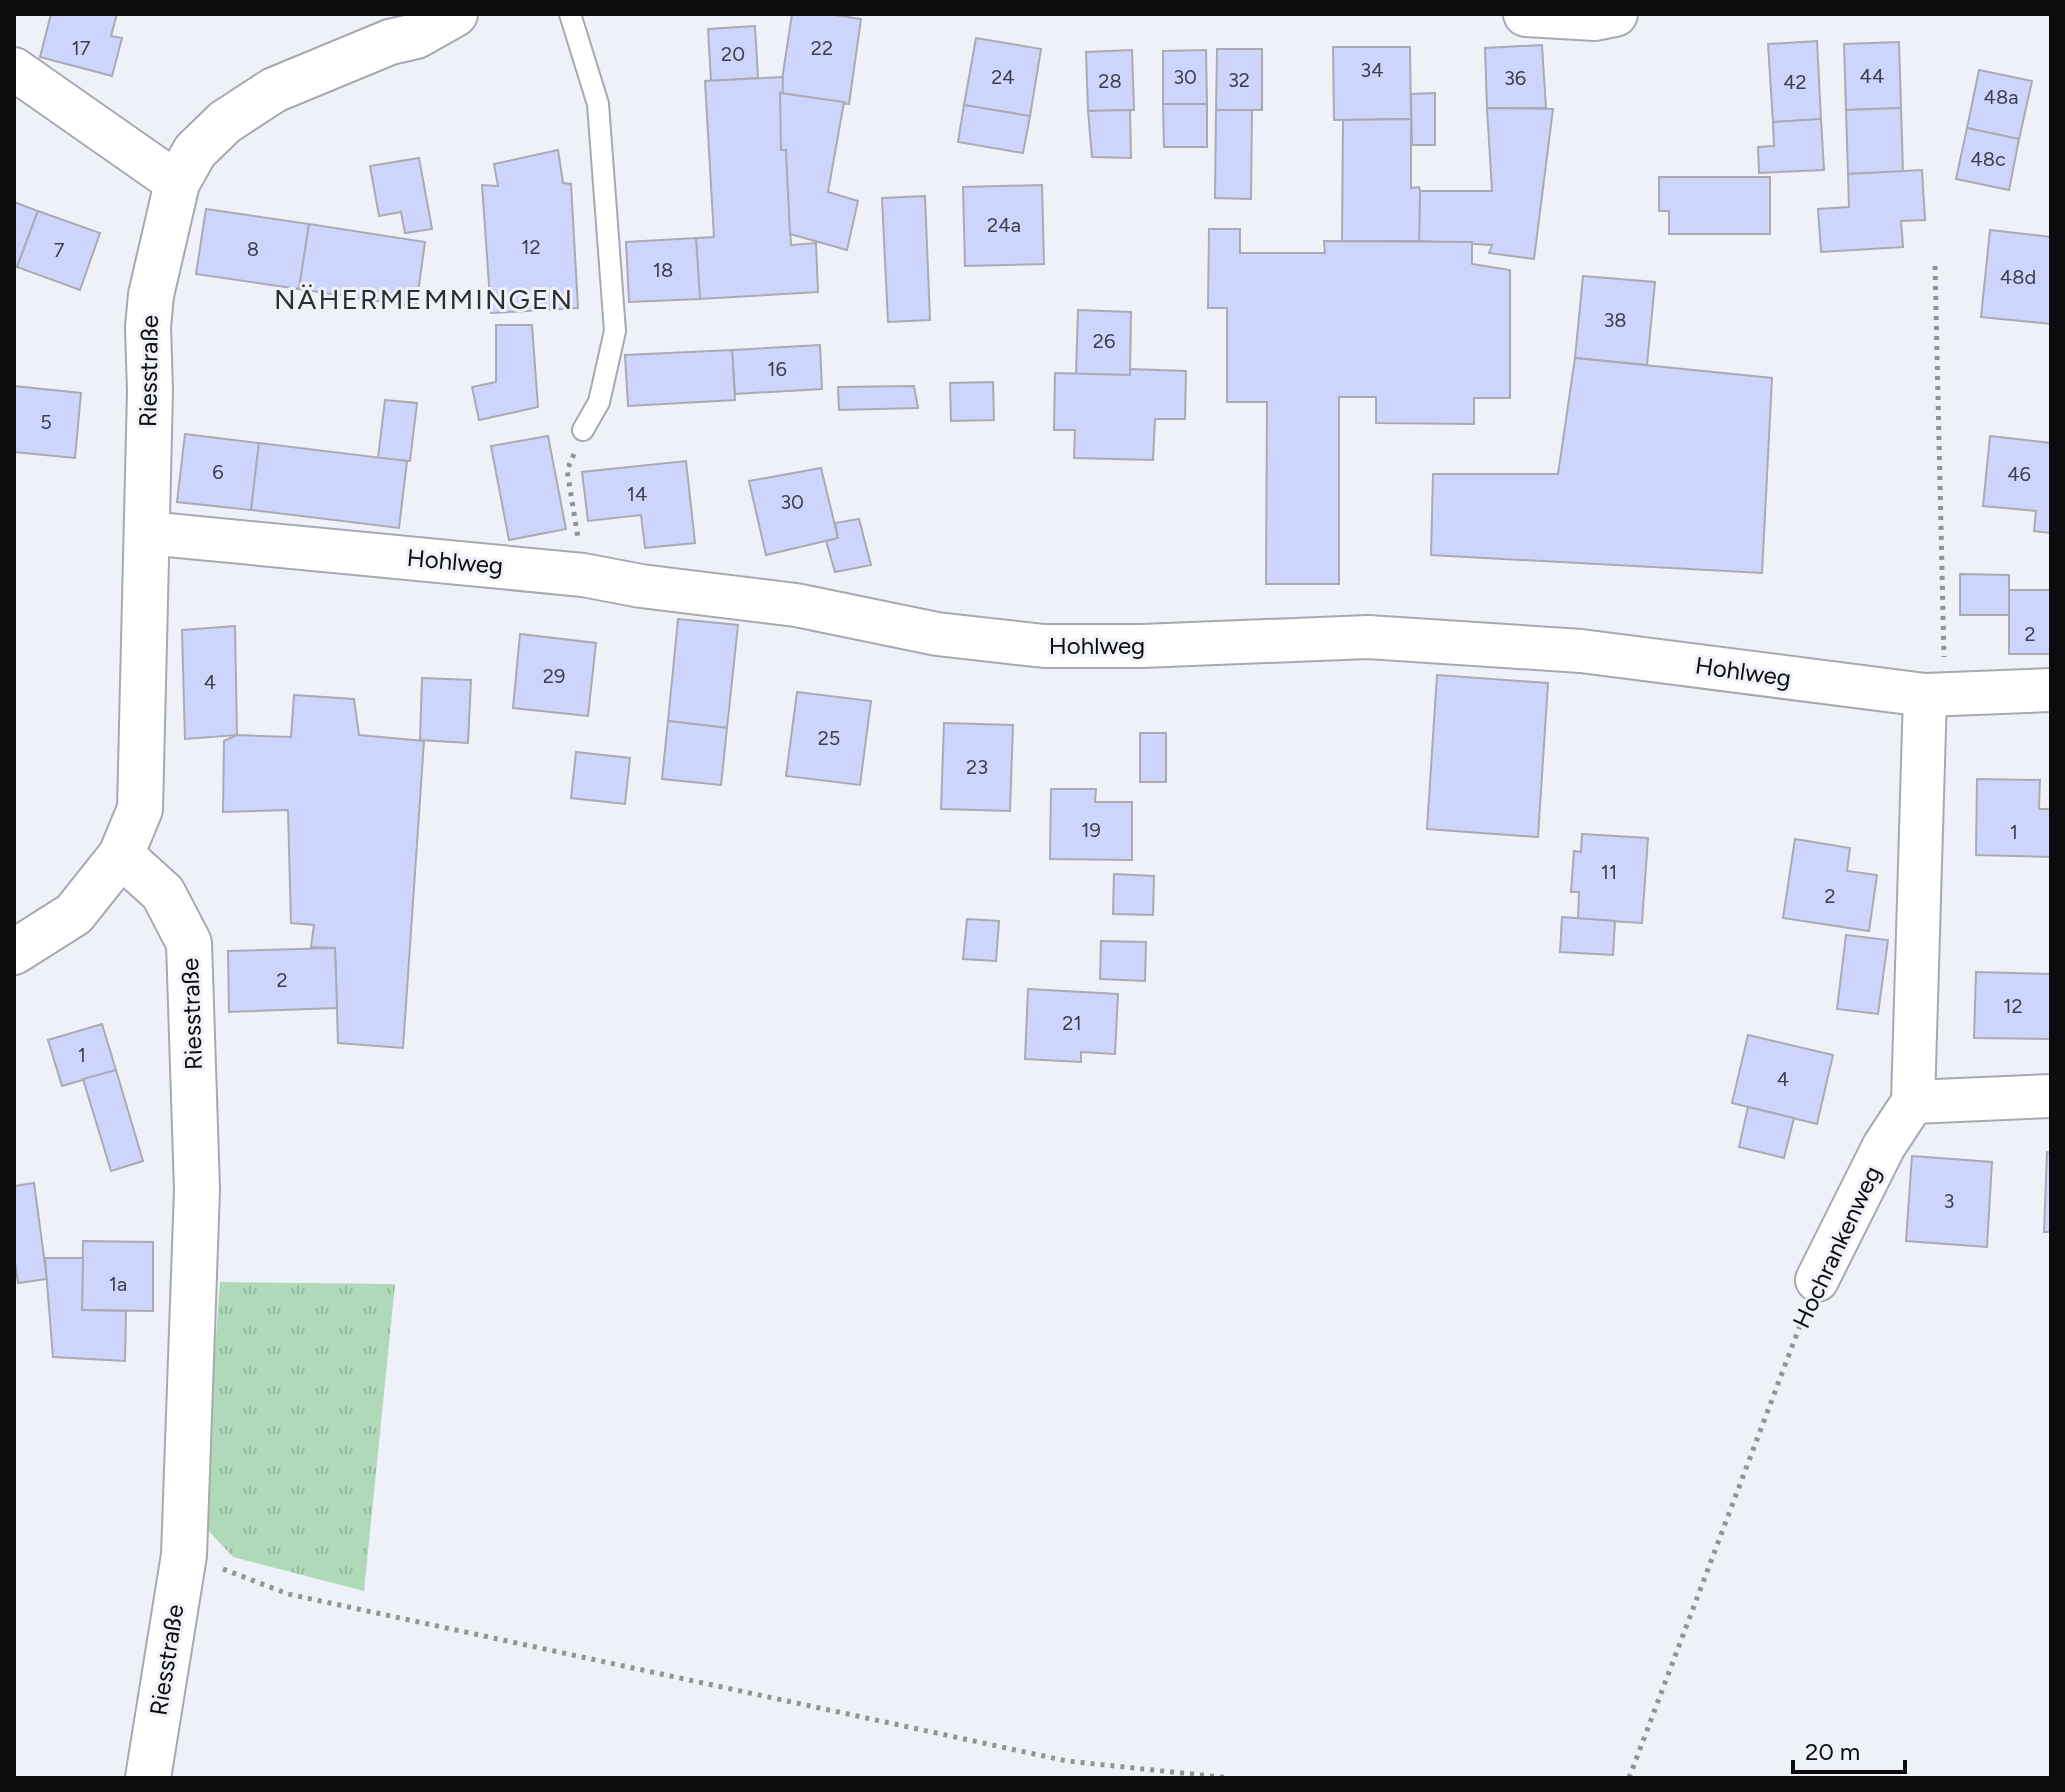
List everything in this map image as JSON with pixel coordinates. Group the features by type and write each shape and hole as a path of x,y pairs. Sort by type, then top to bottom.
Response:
{"street":[{"name":"Riesstraße","path":"148,1778 184,1555 197,1190 189,943 163,893 121,855 140,809 151,295 177,183 195,151 225,122 274,90 390,42 416,36 455,14"},
{"path":"1526,14 1595,18 1615,14"},
{"path":"14,69 177,183"},
{"name":"Hohlweg","path":"147,533 583,575 641,586 796,605 937,634 1044,646 1142,646 1368,637 1581,651 1925,695 2051,690"},
{"path":"1925,695 1913,1102 2051,1096"},
{"path":"14,952 74,914 121,855"},
{"name":"Hochrankenweg","path":"1817,1280 1884,1146 1913,1102"}],"lane":[{"path":"570,14 598,104 615,331 599,402 583,430"}],"path":[{"path":"1925,695 1944,679 1935,266"},
{"path":"583,430 567,470 583,575"},
{"name":"Hochrankenweg","path":"1629,1778 1817,1280"},
{"path":"184,1555 288,1594 1067,1761 1230,1778"}],"green space":[{"path":"220,1282 395,1284 364,1591 233,1557 202,1524"}],"building":[{"path":"51,14 117,14 111,36 122,38 112,76 40,57"},
{"path":"792,14 829,14 861,19 849,104 780,93"},
{"path":"755,26 758,78 711,81 708,29"},
{"path":"976,38 1041,49 1030,116 964,105"},
{"path":"1817,41 1821,119 1773,122 1768,44"},
{"path":"1899,42 1901,108 1846,110 1844,44"},
{"path":"1542,45 1546,108 1487,108 1485,48"},
{"path":"1333,47 1410,47 1411,119 1334,120"},
{"path":"1217,49 1262,49 1262,110 1216,110"},
{"path":"1132,50 1134,110 1088,111 1086,52"},
{"path":"1206,50 1207,104 1163,104 1163,51"},
{"path":"1979,70 2032,81 2019,139 1967,128"},
{"path":"783,77 781,150 786,150 791,245 816,243 818,292 700,299 696,238 714,237 705,81"},
{"path":"780,93 844,102 828,192 858,201 847,250 790,234 786,150 781,150"},
{"path":"1435,93 1435,145 1412,145 1411,94"},
{"path":"1163,104 1207,104 1207,147 1164,147"},
{"path":"964,105 1030,116 1023,153 958,142"},
{"path":"1487,108 1553,109 1534,259 1489,253 1492,245 1419,241 1420,191 1492,191"},
{"path":"1901,108 1903,172 1848,174 1846,110"},
{"path":"1130,110 1131,158 1092,157 1088,111"},
{"path":"1216,110 1252,110 1251,199 1215,198"},
{"path":"1411,119 1411,188 1419,187 1420,191 1419,241 1342,241 1343,120"},
{"path":"1821,119 1824,170 1759,173 1758,147 1774,146 1773,122"},
{"path":"1967,128 2019,139 2009,190 1956,179"},
{"path":"558,150 563,183 571,184 578,308 491,313 482,185 498,186 494,164"},
{"path":"419,158 432,229 405,233 401,212 379,216 370,166"},
{"path":"1922,170 1925,220 1901,221 1903,247 1821,252 1818,209 1849,207 1848,174"},
{"path":"1659,177 1770,177 1770,234 1669,234 1669,211 1659,211"},
{"path":"1042,185 1044,264 965,266 963,187"},
{"path":"925,196 930,320 888,322 882,198"},
{"path":"14,202 38,211 17,267 14,265"},
{"path":"206,209 309,224 299,289 196,274"},
{"path":"38,211 100,233 80,290 17,267"},
{"path":"309,224 425,242 416,307 299,289"},
{"path":"1209,229 1240,229 1240,253 1325,253 1324,241 1472,242 1472,264 1510,270 1510,398 1474,398 1474,424 1376,423 1376,397 1339,397 1339,584 1266,584 1267,402 1227,402 1227,308 1208,308"},
{"path":"1990,230 2051,237 2051,324 1981,317"},
{"path":"696,238 700,299 629,302 626,242"},
{"path":"1583,276 1655,282 1647,365 1575,358"},
{"path":"1078,310 1131,312 1130,375 1076,374"},
{"path":"496,325 532,325 538,407 479,420 472,387 496,382"},
{"path":"820,345 822,389 735,394 732,350"},
{"path":"732,350 735,400 628,406 625,355"},
{"path":"1575,358 1772,378 1762,573 1431,555 1433,474 1558,474"},
{"path":"1130,369 1186,371 1185,419 1155,419 1153,460 1074,458 1075,430 1054,430 1055,373 1130,375"},
{"path":"993,382 994,420 951,421 950,383"},
{"path":"14,386 81,393 75,458 14,452"},
{"path":"914,386 918,408 839,410 838,387"},
{"path":"385,400 417,403 410,461 378,458"},
{"path":"185,434 259,443 251,510 177,502"},
{"path":"548,436 566,529 509,540 491,446"},
{"path":"1990,436 2051,443 2051,533 2034,531 2036,511 1983,506"},
{"path":"259,443 407,461 399,528 251,510"},
{"path":"686,461 695,543 645,548 641,515 588,521 582,472"},
{"path":"821,468 838,538 766,555 749,481"},
{"path":"859,519 871,565 835,572 826,541 838,538 835,523"},
{"path":"1960,574 2009,575 2009,615 1960,615"},
{"path":"2009,590 2051,590 2051,654 2009,654"},
{"path":"678,619 738,625 727,728 668,721"},
{"path":"235,626 237,735 185,739 182,630"},
{"path":"520,634 596,643 588,716 513,708"},
{"path":"1437,675 1548,683 1538,837 1427,829"},
{"path":"422,678 471,680 468,743 420,740"},
{"path":"797,692 871,701 860,785 786,776"},
{"path":"294,695 354,699 359,735 424,741 403,1048 338,1043 335,948 311,947 314,925 291,923 288,810 223,812 224,741 237,735 291,737"},
{"path":"668,721 727,728 721,785 662,779"},
{"path":"944,723 1013,725 1010,811 941,809"},
{"path":"1140,733 1166,733 1166,782 1140,782"},
{"path":"576,752 630,758 625,804 571,798"},
{"path":"1977,779 2040,780 2039,809 2051,809 2051,857 1976,855"},
{"path":"1051,789 1096,789 1095,802 1132,802 1132,860 1050,859"},
{"path":"1582,834 1648,838 1642,923 1578,919 1579,892 1571,892 1574,851 1581,852"},
{"path":"1795,839 1850,848 1847,871 1877,875 1869,931 1783,918"},
{"path":"1114,874 1154,876 1153,915 1113,914"},
{"path":"1562,917 1615,921 1613,955 1560,952"},
{"path":"967,919 999,921 996,961 963,959"},
{"path":"1846,935 1888,940 1878,1014 1837,1009"},
{"path":"1101,941 1146,942 1145,981 1100,979"},
{"path":"335,948 337,1008 229,1012 228,951"},
{"path":"1976,972 2051,974 2051,1039 1974,1038"},
{"path":"1028,989 1118,994 1115,1054 1081,1052 1081,1062 1025,1059"},
{"path":"102,1024 116,1070 62,1086 48,1040"},
{"path":"1748,1035 1833,1055 1817,1124 1732,1103"},
{"path":"116,1070 143,1161 111,1171 83,1079"},
{"path":"1748,1107 1794,1118 1784,1158 1739,1147"},
{"path":"2047,1152 2051,1152 2051,1232 2044,1232"},
{"path":"1912,1156 1992,1162 1987,1247 1906,1241"},
{"path":"34,1183 47,1279 18,1283 14,1256 14,1186"},
{"path":"83,1241 153,1242 153,1311 82,1310"},
{"path":"45,1258 83,1258 82,1310 126,1311 125,1361 53,1357"}],"district":[{"name":"NÄHERMEMMINGEN","path":"424,299"}]}
